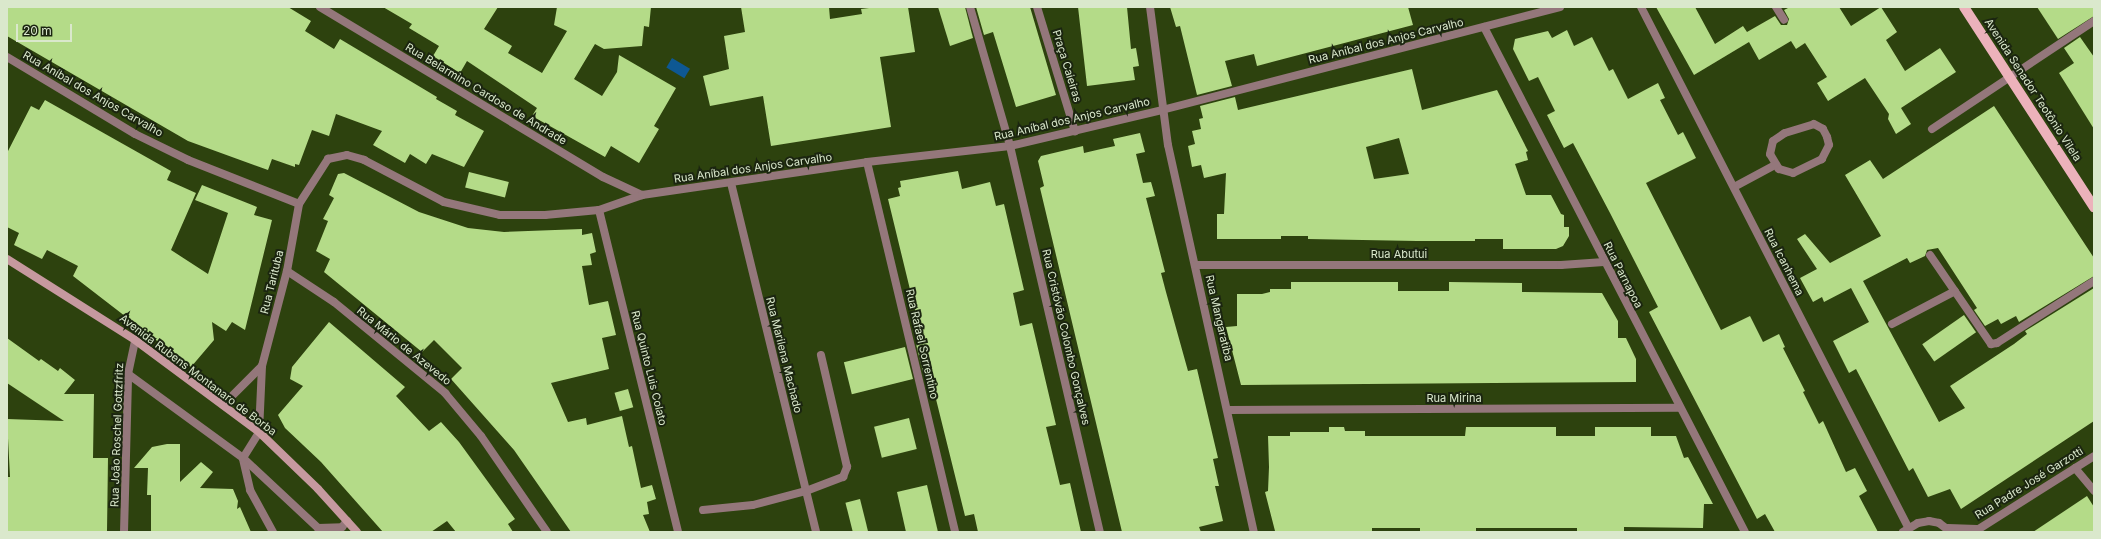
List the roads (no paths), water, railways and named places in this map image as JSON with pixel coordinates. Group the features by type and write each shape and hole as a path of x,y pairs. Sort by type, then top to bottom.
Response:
{"main road":[{"name":"Avenida Senador Teotônio Vilela","path":"1964,7 2094,207"}],"street":[{"name":"Rua Belarmino Cardoso de Andrade","path":"320,7 603,177 642,195"},
{"name":"Rua Cristóvão Colombo Gonçalves","path":"970,7 1010,146 1100,532"},
{"name":"Praça Caieiras","path":"1037,7 1075,131"},
{"name":"Rua Mangaratiba","path":"1150,7 1162,110 1195,265 1229,410 1254,532"},
{"name":"Rua Aníbal dos Anjos Carvalho","path":"7,57 135,134 188,160 299,204 328,159 347,154 364,160 444,202 471,209 515,215 599,210 642,195 867,162 1010,146 1162,110 1560,7"},
{"name":"Rua Icanhema","path":"1641,7 1734,187 1906,530"},
{"path":"1776,7 1784,20"},
{"path":"1932,130 2094,21"},
{"name":"Rua Parnapoa","path":"1484,27 1679,408 1745,532"},
{"path":"1814,124 1823,129 1829,145 1822,159 1793,173 1784,172 1775,165 1770,154 1773,141 1804,126 1814,124"},
{"name":"Rua Rafael Sorrentino","path":"867,162 955,532"},
{"path":"1734,187 1775,165"},
{"name":"Rua Marilena Machado","path":"731,183 816,532"},
{"name":"Rua Tarituba","path":"259,432 262,366 287,271 299,204"},
{"name":"Rua Quinto Luis Colato","path":"599,210 678,532"},
{"path":"1930,255 1990,342 1994,344 2094,282"},
{"name":"Avenida Rubens Montanaro de Borba","path":"7,259 135,340 259,432 318,488 357,532"},
{"name":"Rua Abutui","path":"1195,265 1561,265 1604,262"},
{"name":"Rua Mário de Azevedo","path":"287,271 334,302 445,393 481,436 547,532"},
{"path":"1892,324 1955,291"},
{"name":"Rua João Roschel Gottzfritz","path":"124,532 128,374 135,340"},
{"path":"703,510 753,505 806,491 843,477 847,467 820,355"},
{"path":"223,405 262,366"},
{"path":"128,374 243,458 318,528 342,527 347,521"},
{"name":"Rua Mirina","path":"1229,410 1679,408"},
{"path":"259,432 243,458 250,490 273,532"},
{"name":"Rua Padre José Garzotti","path":"1906,530 1929,521 1950,530 1975,531 2094,456"},
{"path":"2075,468 2094,490"}],"water":[{"path":"672,58 690,69 684,78 666,67"}]}
